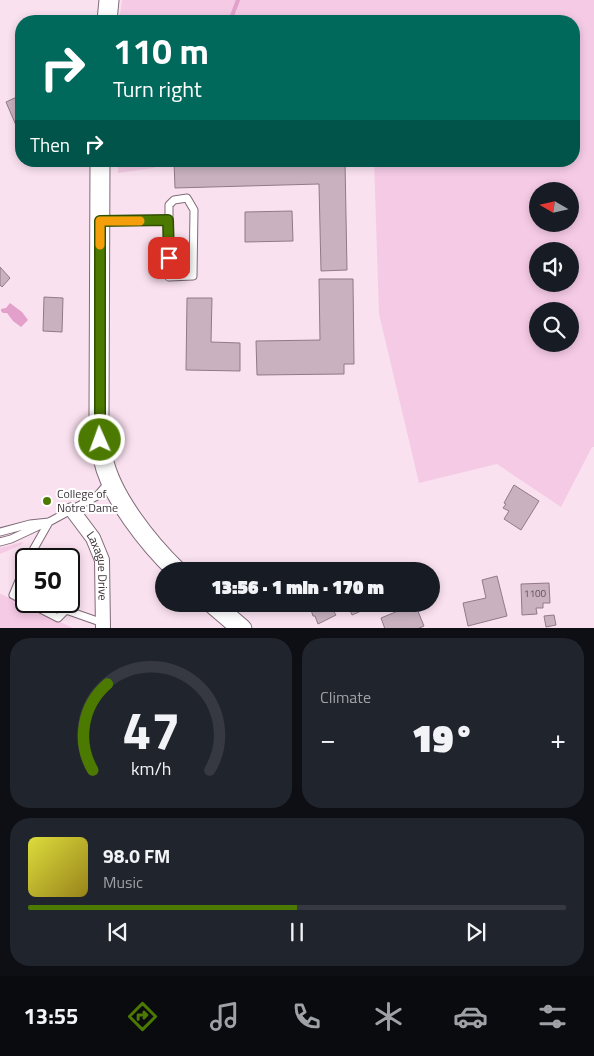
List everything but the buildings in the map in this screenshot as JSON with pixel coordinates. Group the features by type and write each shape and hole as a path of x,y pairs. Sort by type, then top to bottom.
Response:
{"main road":[{"path":"108,15 109,0"},
{"path":"100,167 99,421 103,460 111,480 134,520 151,543 169,562"},
{"path":"223,612 242,628"}],"street":[{"name":"Laxague Drive","path":"72,510 93,538 102,560 103,626"}],"lane":[{"path":"187,198 194,210 193,276 169,277 168,220 169,205 174,200 187,198"},
{"path":"100,221 168,220"},
{"path":"0,542 11,539 72,510 97,496 111,480"},
{"path":"0,532 30,524 49,522"},
{"path":"34,548 49,522"},
{"path":"48,613 58,618 63,613"},
{"path":"73,613 103,626"}],"shaded area":[{"path":"122,0 594,0 594,447 592,447 561,507 497,464 419,483 379,314 374,167 580,167 580,15 120,15"},
{"path":"118,167 155,167 154,168 118,173"},
{"path":"10,303 22,312 28,320 21,327 7,313 1,311"},
{"path":"23,542 21,545 0,554 0,548"},
{"path":"1,594 15,601 15,613 41,613 73,628 0,628"}],"waterway":[{"path":"232,15 238,0"}],"slow traffic":[{"path":"100,245 100,221 140,221"}],"place":[{"name":"College of Notre Dame","path":"47,501"}],"route":[{"path":"100,440 100,221 168,220 169,258"}]}
